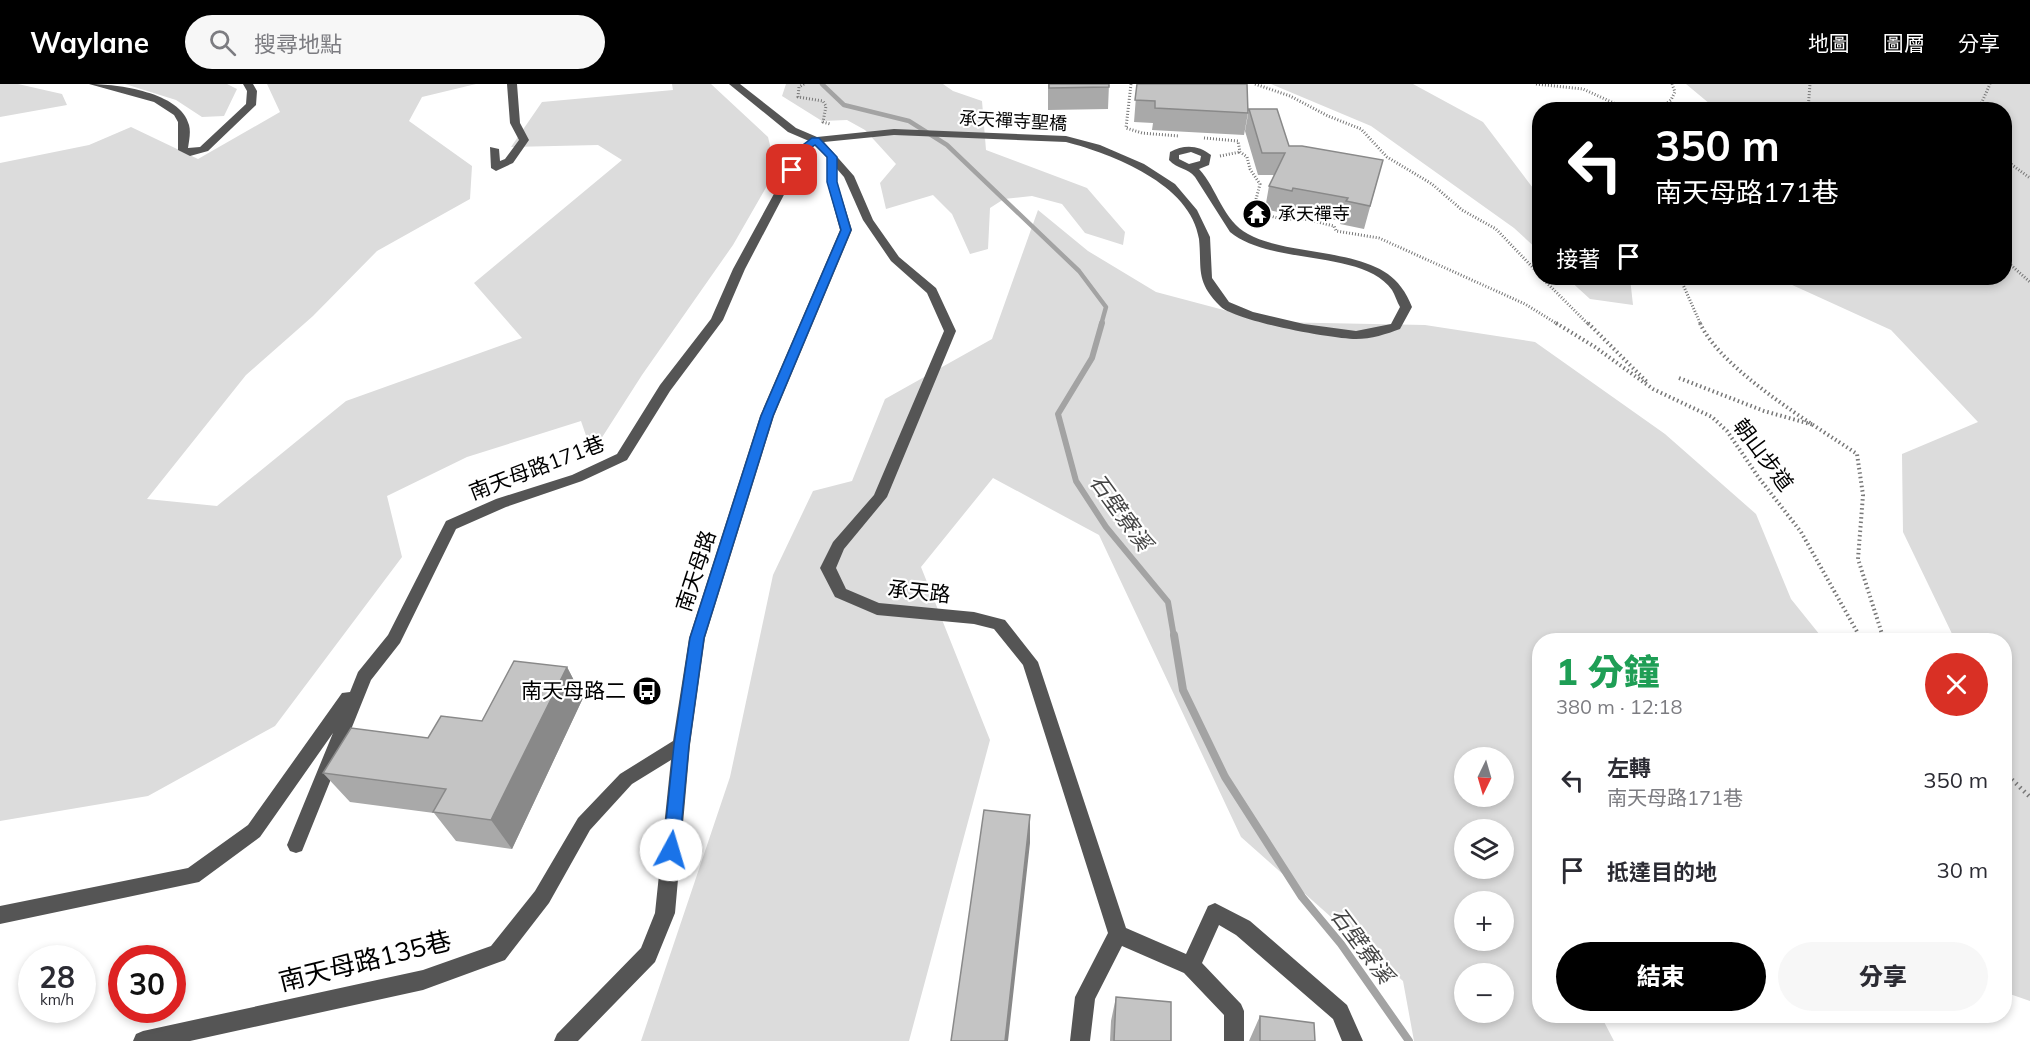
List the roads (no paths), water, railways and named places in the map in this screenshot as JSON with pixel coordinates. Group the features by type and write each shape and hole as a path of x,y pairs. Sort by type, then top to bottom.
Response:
{"street":[{"path":"94,84 114,87 165,104 180,114 184,123 183,150 190,153 204,148 251,105 252,91 248,84"},
{"path":"494,149 496,168 509,161 524,140 515,123 512,84"},
{"path":"734,84 792,130 816,140 832,157"},
{"name":"承天禪寺聖橋","path":"816,140 894,132 1066,139 1096,147 1140,166 1171,186 1193,212 1204,237 1206,278 1225,305 1249,315 1304,328 1356,335 1382,331 1396,326 1406,307 1402,292 1387,276 1353,263 1272,247 1244,237 1230,226 1202,177 1191,167 1176,162 1174,154 1181,150 1192,149 1202,152 1207,158 1201,165 1191,167"},
{"name":"南天母路171巷","path":"296,845 364,677 394,639 451,525 501,503 577,478 622,457 665,388 717,321 739,269 792,170 798,153 816,140"},
{"name":"南天母路","path":"564,1041 648,955 665,912 681,745 697,638 767,416 846,230 832,182 832,157"},
{"name":"承天路","path":"832,157 849,176 868,220 895,258 932,291 950,331 880,496 838,546 828,568 840,593 877,609 974,618 999,624 1030,662 1118,934"},
{"path":"0,915 192,876 254,831 364,677"},
{"name":"南天母路135巷","path":"143,1041 423,980 498,953 542,897 584,824 626,779 681,745"},
{"path":"1191,966 1215,912 1243,928 1340,1012 1353,1041"},
{"path":"1080,1041 1085,997 1118,934 1191,966 1234,1011 1234,1041"}],"waterway":[{"name":"石壁寮溪","path":"822,84 844,105 909,121 947,145 1079,271 1106,307 1101,325"},
{"name":"石壁寮溪","path":"1102,323 1092,358 1058,414 1076,481 1106,527 1168,602 1174,637"},
{"name":"石壁寮溪","path":"1174,635 1183,690 1225,777 1302,897 1341,944 1409,1041"}],"place":[{"name":"承天禪寺","path":"1257,214"},
{"name":"南天母路二","path":"647,691"}]}
